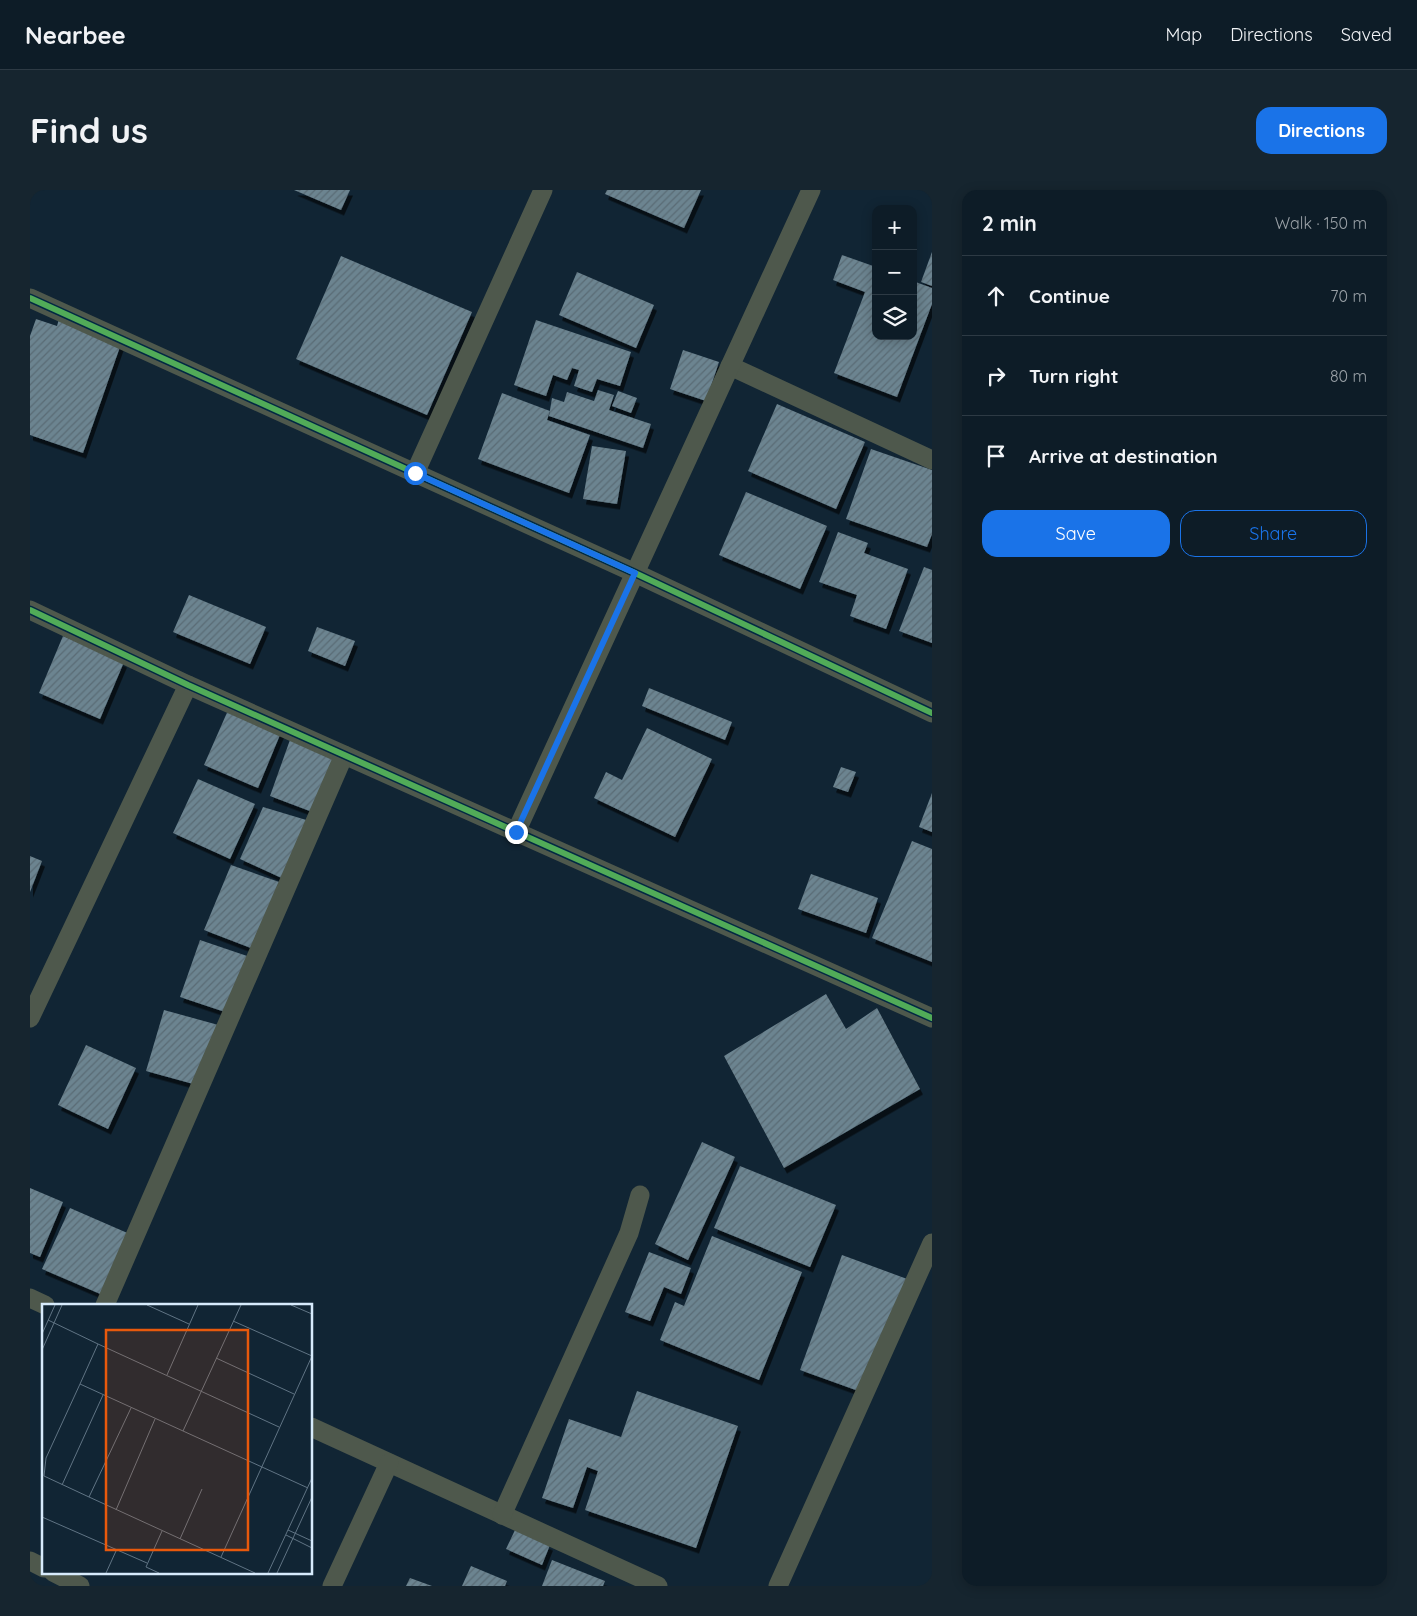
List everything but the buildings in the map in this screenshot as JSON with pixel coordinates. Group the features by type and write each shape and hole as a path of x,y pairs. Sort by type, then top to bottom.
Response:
{"street":[{"path":"415,473 543,190"},
{"path":"516,832 812,190"},
{"path":"30,298 635,573 932,713"},
{"path":"730,366 932,460"},
{"path":"30,610 188,685 932,1018"},
{"path":"30,1018 188,685"},
{"path":"105,1304 344,755"},
{"path":"502,1515 629,1233 640,1196"},
{"path":"778,1586 932,1243"},
{"path":"30,1298 43,1304"},
{"path":"312,1427 658,1586"},
{"path":"332,1586 389,1463"},
{"path":"30,1561 42,1567"},
{"path":"57,1574 80,1586"}],"cycle path":[{"path":"30,298 635,573 932,713"},
{"path":"30,610 188,685 932,1018"}],"route":[{"path":"415,473 635,573 516,832"}]}
